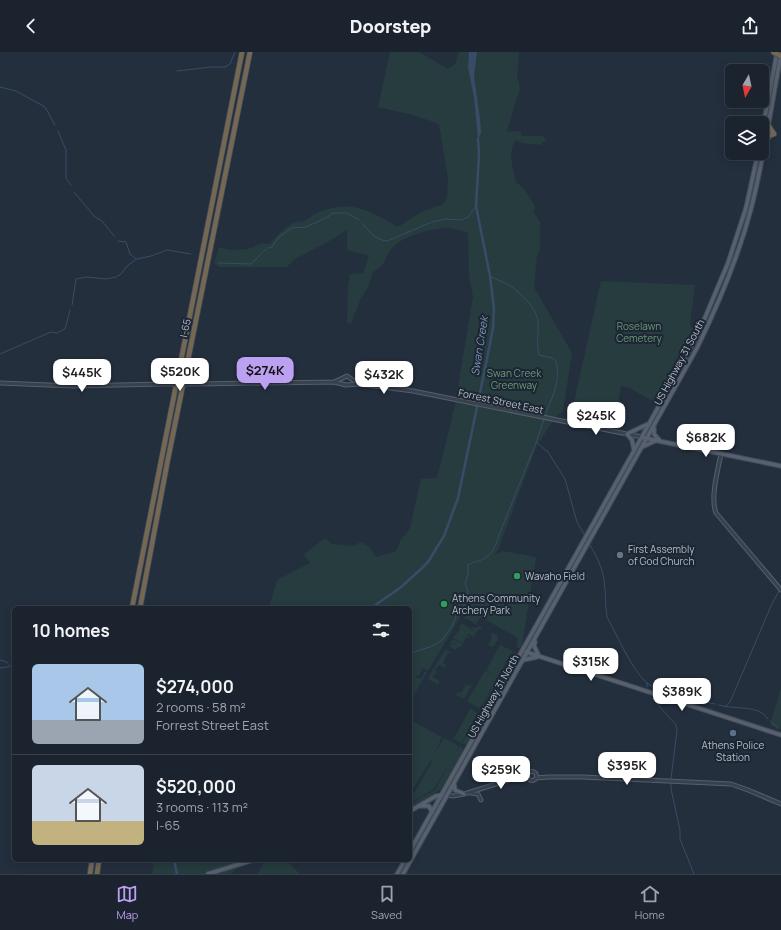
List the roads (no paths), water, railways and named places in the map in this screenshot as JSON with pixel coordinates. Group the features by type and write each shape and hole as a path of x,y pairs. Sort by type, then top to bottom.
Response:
{"highway":[{"path":"132,606 242,52"},
{"name":"I-65","path":"140,606 167,464 250,52"},
{"path":"773,52 781,55"},
{"path":"769,126 774,134 769,136"},
{"path":"90,874 92,862"},
{"path":"97,874 99,862"}],"main road":[{"path":"765,116 777,52"},
{"name":"US Highway 31 South","path":"769,120 781,55"},
{"name":"US Highway 31 South","path":"521,652 642,438 699,332 721,284 746,208 756,160"},
{"name":"US Highway 31 South","path":"527,653 711,321 726,284 751,209 762,160"},
{"path":"634,450 633,442 627,434 649,424"},
{"path":"654,426 654,434 661,442"},
{"name":"Forrest Street East","path":"642,438 781,466"},
{"path":"641,448 655,441"},
{"path":"536,637 534,646 540,657"},
{"path":"521,652 781,735"},
{"name":"US Highway 31 North","path":"412,847 521,652"},
{"name":"US Highway 31 North","path":"412,858 527,653"},
{"path":"522,661 533,657 540,657"},
{"path":"454,783 455,790 466,793"},
{"path":"412,809 436,796 447,795"},
{"path":"418,806 429,806 432,812"},
{"path":"208,874 247,862"},
{"path":"397,874 404,862"},
{"name":"US Highway 31 North","path":"403,874 410,862"}],"street":[{"path":"0,383 73,386 334,382 346,385 350,384 351,379 347,376 334,382"},
{"path":"343,378 343,384"},
{"name":"Forrest Street East","path":"351,379 359,384"},
{"name":"Forrest Street East","path":"350,384 412,391 642,438"},
{"path":"721,454 714,496 714,510 781,590"},
{"path":"447,795 453,796 466,793 531,772 548,777"},
{"path":"535,773 536,778"},
{"path":"514,778 528,778 532,781 536,778 548,777 731,784 781,804"},
{"path":"466,793 478,794 481,800"}],"water":[{"path":"469,52 477,52 474,76 481,133 478,139 474,97 468,68"}],"waterway":[{"path":"177,71 225,67 230,64 235,52"},
{"path":"0,87 16,91 45,107 55,125"},
{"path":"58,131 66,150 66,178 71,185"},
{"name":"Swan Creek","path":"374,606 400,588 428,562 444,536 458,498 493,328 494,309 490,276 476,206 479,154 478,139"},
{"path":"74,192 95,217 102,221 115,237"},
{"path":"362,223 376,237 387,241 432,222 445,219 461,220 468,217 476,206"},
{"path":"268,248 272,247 279,237 292,228 306,227 328,217 332,213 347,213 359,220"},
{"path":"118,241 126,242 130,254 136,259"},
{"path":"219,263 251,264 266,249"},
{"path":"72,305 76,279 87,277 106,279 116,277 121,274 128,265 137,259 167,250 191,254"},
{"path":"490,276 511,287 521,295 534,310 538,321 539,355 553,358 556,361 557,383 545,416"},
{"path":"0,354 51,332 57,333 65,329 70,310"},
{"path":"412,652 430,647 441,641 451,628 456,617 456,611 463,607 468,592 465,584 468,574 468,565 486,557 494,549 544,419"},
{"path":"537,443 548,452 565,479 577,522 584,534"},
{"path":"590,545 599,562 603,575 607,617 626,654 638,673 650,685 664,692 715,704"},
{"path":"725,707 730,702 771,606 779,591"},
{"path":"0,660 7,662 9,665"},
{"path":"0,668 12,666"},
{"path":"652,698 676,725 677,730 671,779"},
{"path":"719,705 752,709 764,714 768,719"},
{"path":"771,721 778,729"},
{"path":"671,782 671,789 680,830 680,839 694,874"},
{"name":"Swan Creek","path":"174,862 177,874"}],"place":[{"name":"First Assembly of God Church","path":"620,555"},
{"name":"Wavaho Field","path":"517,576"},
{"name":"Athens Community Archery Park","path":"444,604"},
{"name":"Athens Police Station","path":"733,733"}],"park label":[{"name":"Roselawn Cemetery","path":"639,332"},
{"name":"Swan Creek Greenway","path":"514,378"}]}
